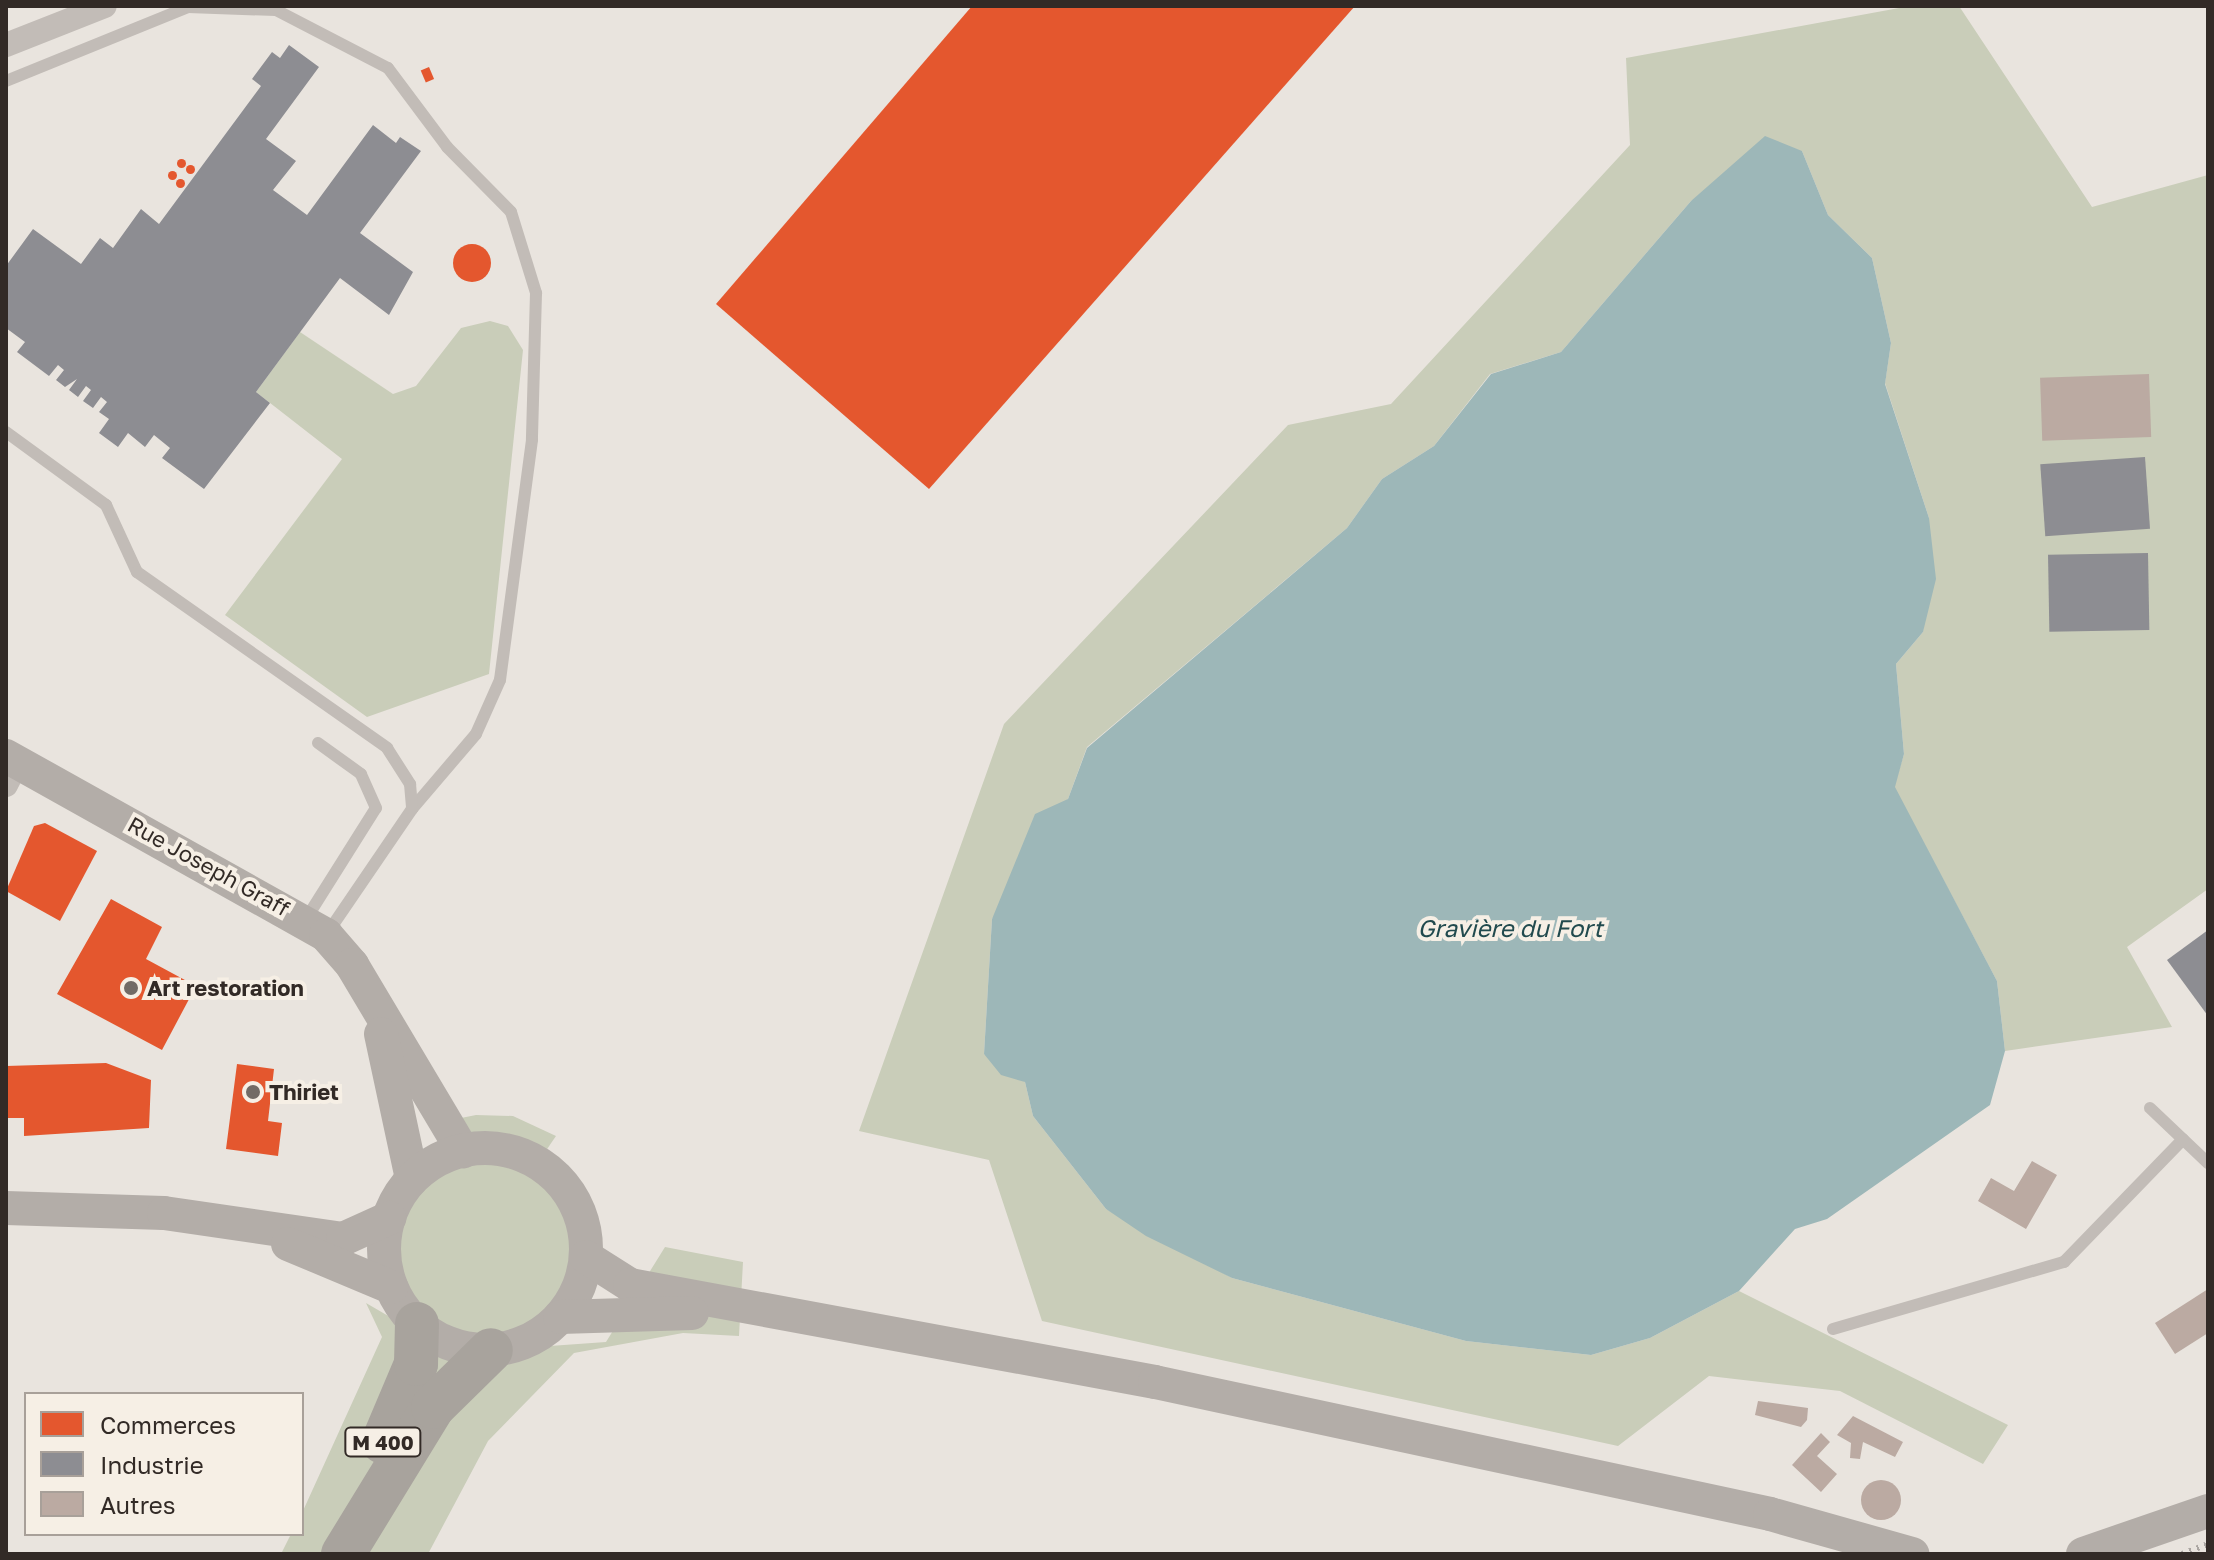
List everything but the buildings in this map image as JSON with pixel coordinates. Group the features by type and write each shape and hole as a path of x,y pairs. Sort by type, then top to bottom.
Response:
{"highway":[{"name":"M 400","path":"328,1554 410,1385 417,1324"},
{"name":"M 400","path":"343,1554 433,1407 491,1350"}],"main road":[{"name":"Rue Joseph Graff","path":"10,768 93,803 316,927 372,1002 463,1151"},
{"name":"Rue Joseph Graff","path":"372,1002 412,1179"},
{"path":"560,1317 586,1257 576,1207 544,1168 506,1151 463,1151 412,1179 389,1218 385,1264 391,1287 417,1324 439,1339 491,1350 517,1345 560,1317 675,1312 845,1323"},
{"path":"6,1208 164,1213 251,1229 343,1239 389,1218"},
{"path":"251,1229 391,1287"},
{"path":"586,1257 630,1285 845,1323 1770,1514 1912,1554"},
{"path":"2122,1542 2208,1498"},
{"path":"2083,1554 2208,1511"}],"street":[{"path":"6,45 105,6"}],"lane":[{"path":"6,81 188,7 276,10 388,68 447,147 511,212 536,293 532,440 500,680 476,734 316,927"},
{"path":"6,432 106,505 137,572 387,748 410,784 412,809"},
{"path":"316,927 376,808 361,774 318,743"},
{"path":"2150,1108 2208,1163"},
{"path":"1833,1329 2064,1262 2183,1139"}],"green space":[{"path":"1910,6 1959,6 2092,207 2208,175 2208,889 2127,947 2172,1027 2005,1051 1997,981 1894,787 1904,754 1896,664 1923,632 1929,518 1885,383 1891,343 1872,258 1828,215 1802,151 1691,201 1561,352 1490,374 1434,446 1382,479 1347,528 1087,747 1068,799 992,919 984,1054 1025,1082 1033,1116 1106,1209 1232,1278 1466,1341 1591,1355 1650,1338 1739,1291 2008,1425 1983,1464 1840,1391 1709,1376 1618,1446 1042,1321 989,1160 859,1131 1004,724 1288,425 1391,404 1630,145 1626,58"},
{"path":"490,321 508,326 523,350 489,674 367,717 225,615 342,459 256,392 300,332 393,394 416,386 461,328"},
{"path":"476,1115 513,1116 556,1136 543,1155 474,1136 461,1118"},
{"path":"485,1163 518,1170 546,1189 565,1217 572,1250 565,1283 546,1311 518,1330 485,1337 452,1330 424,1311 405,1283 398,1250 405,1217 424,1189 452,1170"},
{"path":"665,1247 743,1262 739,1336 683,1333 574,1353 488,1441 428,1554 281,1554 290,1536 304,1536 304,1509 382,1337 366,1303 452,1353 606,1342"}],"water":[{"name":"Gravière du Fort","path":"1765,136 1802,151 1828,215 1872,258 1891,343 1885,384 1929,518 1936,579 1923,632 1896,664 1904,754 1895,787 1997,981 2005,1051 1990,1105 1827,1219 1795,1229 1739,1291 1650,1338 1591,1355 1466,1341 1232,1278 1146,1236 1106,1209 1033,1116 1025,1082 1001,1075 984,1054 992,919 1035,814 1068,799 1087,748 1347,528 1382,479 1434,446 1491,374 1561,352 1691,201"}],"railway":[{"path":"2182,1554 2208,1544"}],"place":[{"name":"Art restoration","path":"131,988"},
{"name":"Thiriet","path":"253,1092"}]}
